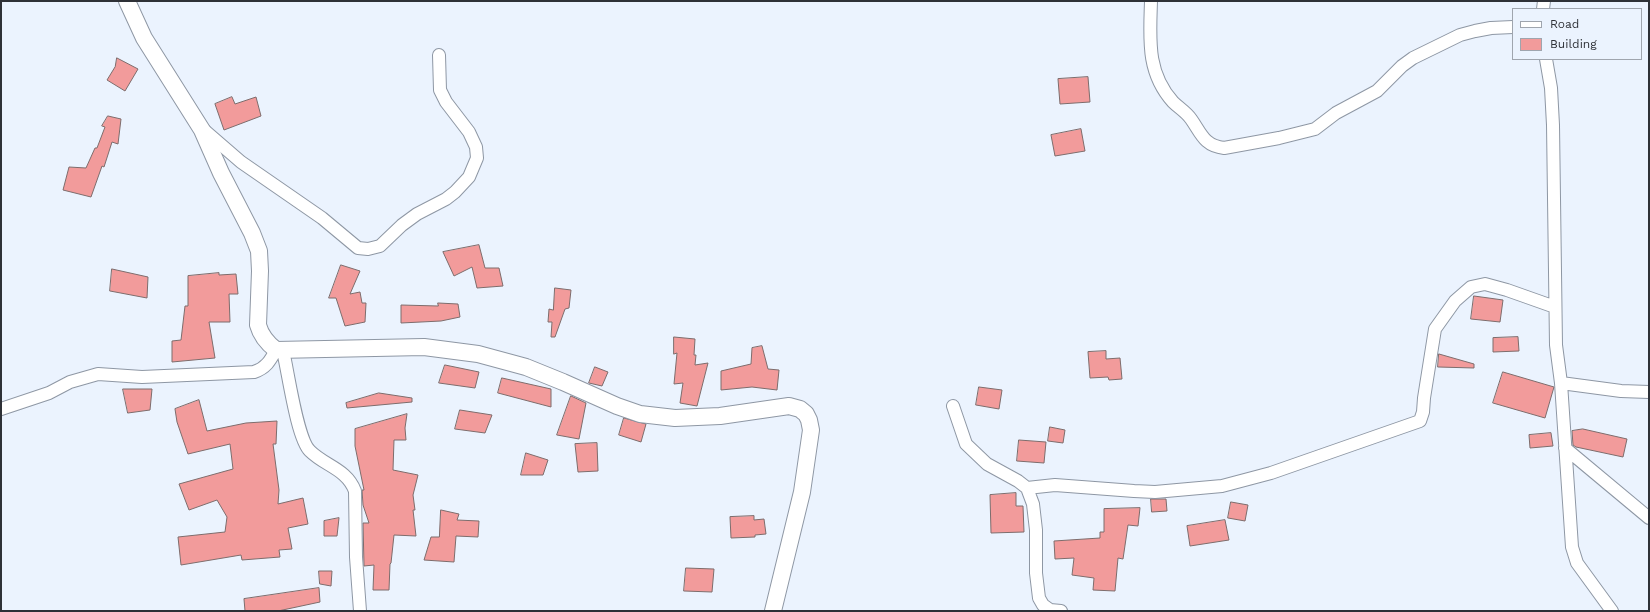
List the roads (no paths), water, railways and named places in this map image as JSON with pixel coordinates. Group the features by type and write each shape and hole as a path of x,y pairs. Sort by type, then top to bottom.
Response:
{"street":[{"path":"127,1 144,38 200,126 221,173 252,233 259,251 260,271 258,325 260,333 268,344 280,350 424,347 478,354 526,367 617,406 640,414 675,418 720,416 788,406 800,409 806,414 811,430 802,492 773,611"},
{"path":"1151,1 1151,59 1156,75 1173,102 1190,118 1208,142 1215,147 1224,148 1279,138 1315,128 1336,113 1377,91 1402,66 1413,58 1460,36 1491,28 1512,27"},
{"path":"200,126 241,162 322,218 358,248 368,249 380,246 402,224 417,214 446,199 455,192 469,177 477,158 476,147 469,132 446,102 440,90 439,55"},
{"path":"1546,60 1551,88 1553,125 1556,345 1561,383 1564,448 1572,547 1577,563 1612,611"},
{"path":"1027,488 1055,485 1134,492 1155,492 1222,486 1271,473 1349,444 1398,430 1420,421 1423,412 1435,329 1455,300 1470,287 1485,284 1507,290 1555,308"},
{"path":"1,409 50,393 70,382 98,374 142,377 254,372 263,369 280,350"},
{"path":"280,350 299,429 304,442 309,451 351,481 355,491 356,557 360,611"},
{"path":"1561,383 1621,391 1649,392"},
{"path":"953,406 966,444 988,464 1018,481 1027,488 1033,504 1036,530 1036,574 1039,598 1043,605 1050,610 1061,611"},
{"path":"1564,448 1649,518"}]}
